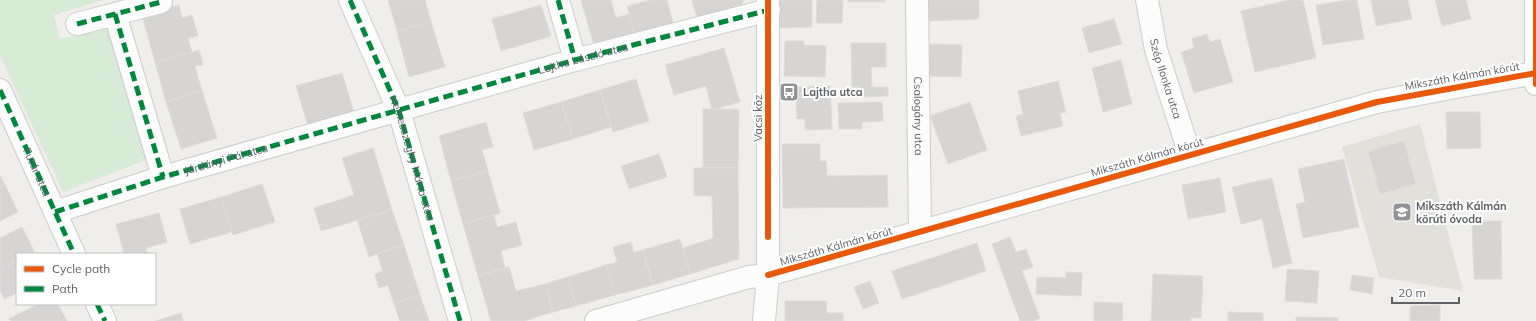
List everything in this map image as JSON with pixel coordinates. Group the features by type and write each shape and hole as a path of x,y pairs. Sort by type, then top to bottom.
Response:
{"street":[{"name":"Nemesszeghy Márta utca","path":"350,0 399,111 460,321"},
{"path":"558,0 575,60"},
{"name":"Csalogány utca","path":"916,0 920,232"},
{"name":"Szép Ilonka utca","path":"1147,0 1156,50 1190,155"},
{"path":"1536,0 1536,84"},
{"path":"77,24 161,2"},
{"name":"Lajtha László utca","path":"399,111 768,5"},
{"name":"Vacsi köz","path":"764,321 768,275 768,5"},
{"path":"115,14 163,177"},
{"name":"Mikszáth Kálmán körút","path":"596,321 749,277 768,275 1377,102 1536,73"},
{"name":"Futár utca","path":"0,90 74,253"},
{"name":"Járdányi Pál utca","path":"55,212 163,177 399,111"},
{"path":"97,305 105,321"}],"shaded area":[{"name":"Mikszáth Kálmán körúti óvoda","path":"1420,124 1463,291 1379,277 1342,147"}],"green space":[{"path":"0,0 103,0 54,15 60,39 107,28 146,160 63,192 0,55"}],"building":[{"path":"388,0 425,0 431,22 397,31"},
{"path":"581,0 611,0 616,18 629,14 635,37 595,49"},
{"path":"651,0 667,0 674,26 635,37 627,6"},
{"path":"692,0 744,0 737,12 698,22"},
{"path":"779,0 812,0 812,27 780,28"},
{"path":"817,0 843,0 842,23 816,23"},
{"path":"848,0 885,0 885,2 848,2"},
{"path":"928,0 979,0 979,19 929,21"},
{"path":"1289,0 1303,0 1316,58 1255,72 1241,11"},
{"path":"1357,0 1364,39 1323,45 1316,5"},
{"path":"1371,0 1408,0 1412,19 1376,26"},
{"path":"1435,0 1466,0 1471,19 1442,26"},
{"path":"179,5 182,18 192,15 198,36 188,38 192,52 155,62 142,15"},
{"path":"541,5 551,36 501,51 492,19"},
{"path":"1114,19 1122,44 1089,53 1082,28"},
{"path":"431,22 445,67 409,77 397,31"},
{"path":"1207,34 1210,42 1220,39 1233,82 1194,93 1181,52 1194,48 1192,39"},
{"path":"785,41 804,41 804,45 826,46 825,77 784,76"},
{"path":"851,43 886,43 886,67 871,67 872,87 888,87 888,96 859,97 859,87 852,87"},
{"path":"930,44 962,45 961,77 929,76"},
{"path":"724,48 740,102 712,110 706,86 674,95 665,65"},
{"path":"199,50 203,65 195,66 202,91 166,102 155,62"},
{"path":"1121,60 1132,104 1103,112 1092,68"},
{"path":"342,73 356,119 310,132 296,86"},
{"path":"636,79 649,121 613,132 600,90"},
{"path":"1058,81 1066,112 1060,113 1063,126 1021,136 1016,116 1023,114 1018,91"},
{"path":"830,86 832,129 805,130 805,119 797,119 796,87"},
{"path":"600,90 611,127 573,139 561,102"},
{"path":"202,91 217,138 181,149 166,102"},
{"path":"561,102 573,139 534,150 523,113"},
{"path":"882,102 883,121 862,122 862,129 839,129 838,103"},
{"path":"970,102 987,150 948,164 930,116"},
{"path":"703,109 739,109 738,168 703,168"},
{"path":"1446,112 1480,112 1481,148 1447,149"},
{"path":"486,122 493,147 482,150 488,171 451,181 439,136"},
{"path":"1404,141 1416,184 1380,194 1368,151"},
{"path":"782,144 820,144 820,161 826,161 827,176 887,175 888,207 783,208"},
{"path":"373,148 392,210 321,231 314,208 354,195 342,158"},
{"path":"659,154 667,177 629,189 621,166"},
{"path":"1344,159 1359,227 1303,238 1296,204 1305,202 1298,169"},
{"path":"694,168 738,168 739,259 690,274 683,248 713,238 712,196 694,196"},
{"path":"488,171 500,213 463,224 451,181"},
{"path":"0,175 5,185 0,187"},
{"path":"1220,178 1226,212 1188,219 1182,185"},
{"path":"1272,178 1292,263 1273,268 1262,219 1241,224 1232,187"},
{"path":"262,184 275,222 233,235 221,197"},
{"path":"5,185 18,212 0,221 0,187"},
{"path":"221,197 232,232 190,244 180,209"},
{"path":"392,210 404,245 369,257 357,220"},
{"path":"159,213 167,242 146,248 147,253 124,253 116,224"},
{"path":"494,215 497,227 516,222 522,245 501,251 505,268 478,276 463,224"},
{"path":"1472,221 1501,221 1502,279 1474,279"},
{"path":"22,227 35,253 16,253 16,261 0,269 0,238"},
{"path":"1010,237 1016,252 1026,249 1033,267 1022,271 1040,318 1033,321 1020,321 992,244"},
{"path":"680,239 690,274 653,285 643,250"},
{"path":"631,242 634,252 643,250 653,285 615,295 606,265 617,262 613,247"},
{"path":"977,243 986,271 902,299 892,271"},
{"path":"404,245 420,295 394,304 388,285 379,288 375,274 383,271 377,254"},
{"path":"16,261 16,293 4,299 0,290 0,269"},
{"path":"606,265 615,295 576,306 568,277"},
{"path":"509,267 516,291 545,284 553,312 524,321 491,321 478,276"},
{"path":"1287,269 1319,271 1317,303 1285,301"},
{"path":"1066,272 1082,273 1081,296 1036,294 1037,277 1066,278"},
{"path":"1153,274 1203,276 1201,318 1191,318 1191,321 1151,321"},
{"path":"1352,275 1374,278 1372,294 1350,290"},
{"path":"568,277 576,306 553,312 545,284"},
{"path":"870,281 879,303 863,309 854,287"},
{"path":"420,295 429,321 400,321 394,304"},
{"path":"785,301 827,301 826,313 843,313 843,321 785,321"},
{"path":"1094,302 1123,303 1122,321 1094,321"},
{"path":"36,305 59,305 67,321 11,321 9,319"},
{"path":"1440,305 1440,321 1410,321 1410,306"},
{"path":"1228,312 1263,313 1263,321 1228,321"},
{"path":"181,313 183,321 156,321"},
{"path":"1296,317 1338,318 1338,321 1296,321"}],"marked path":[{"path":"350,0 399,111 460,321"},
{"path":"558,0 575,60"},
{"path":"77,24 161,2"},
{"path":"55,212 163,177 575,60 769,10"},
{"path":"115,14 163,177"},
{"path":"0,90 74,253"},
{"path":"97,305 105,321"}],"cycle path":[{"path":"768,0 768,237"},
{"path":"1536,0 1536,84"},
{"path":"768,275 1377,102 1536,73"}],"place":[{"name":"Lajtha utca","path":"789,92"},
{"name":"Mikszáth Kálmán körúti óvoda","path":"1402,212"}]}
